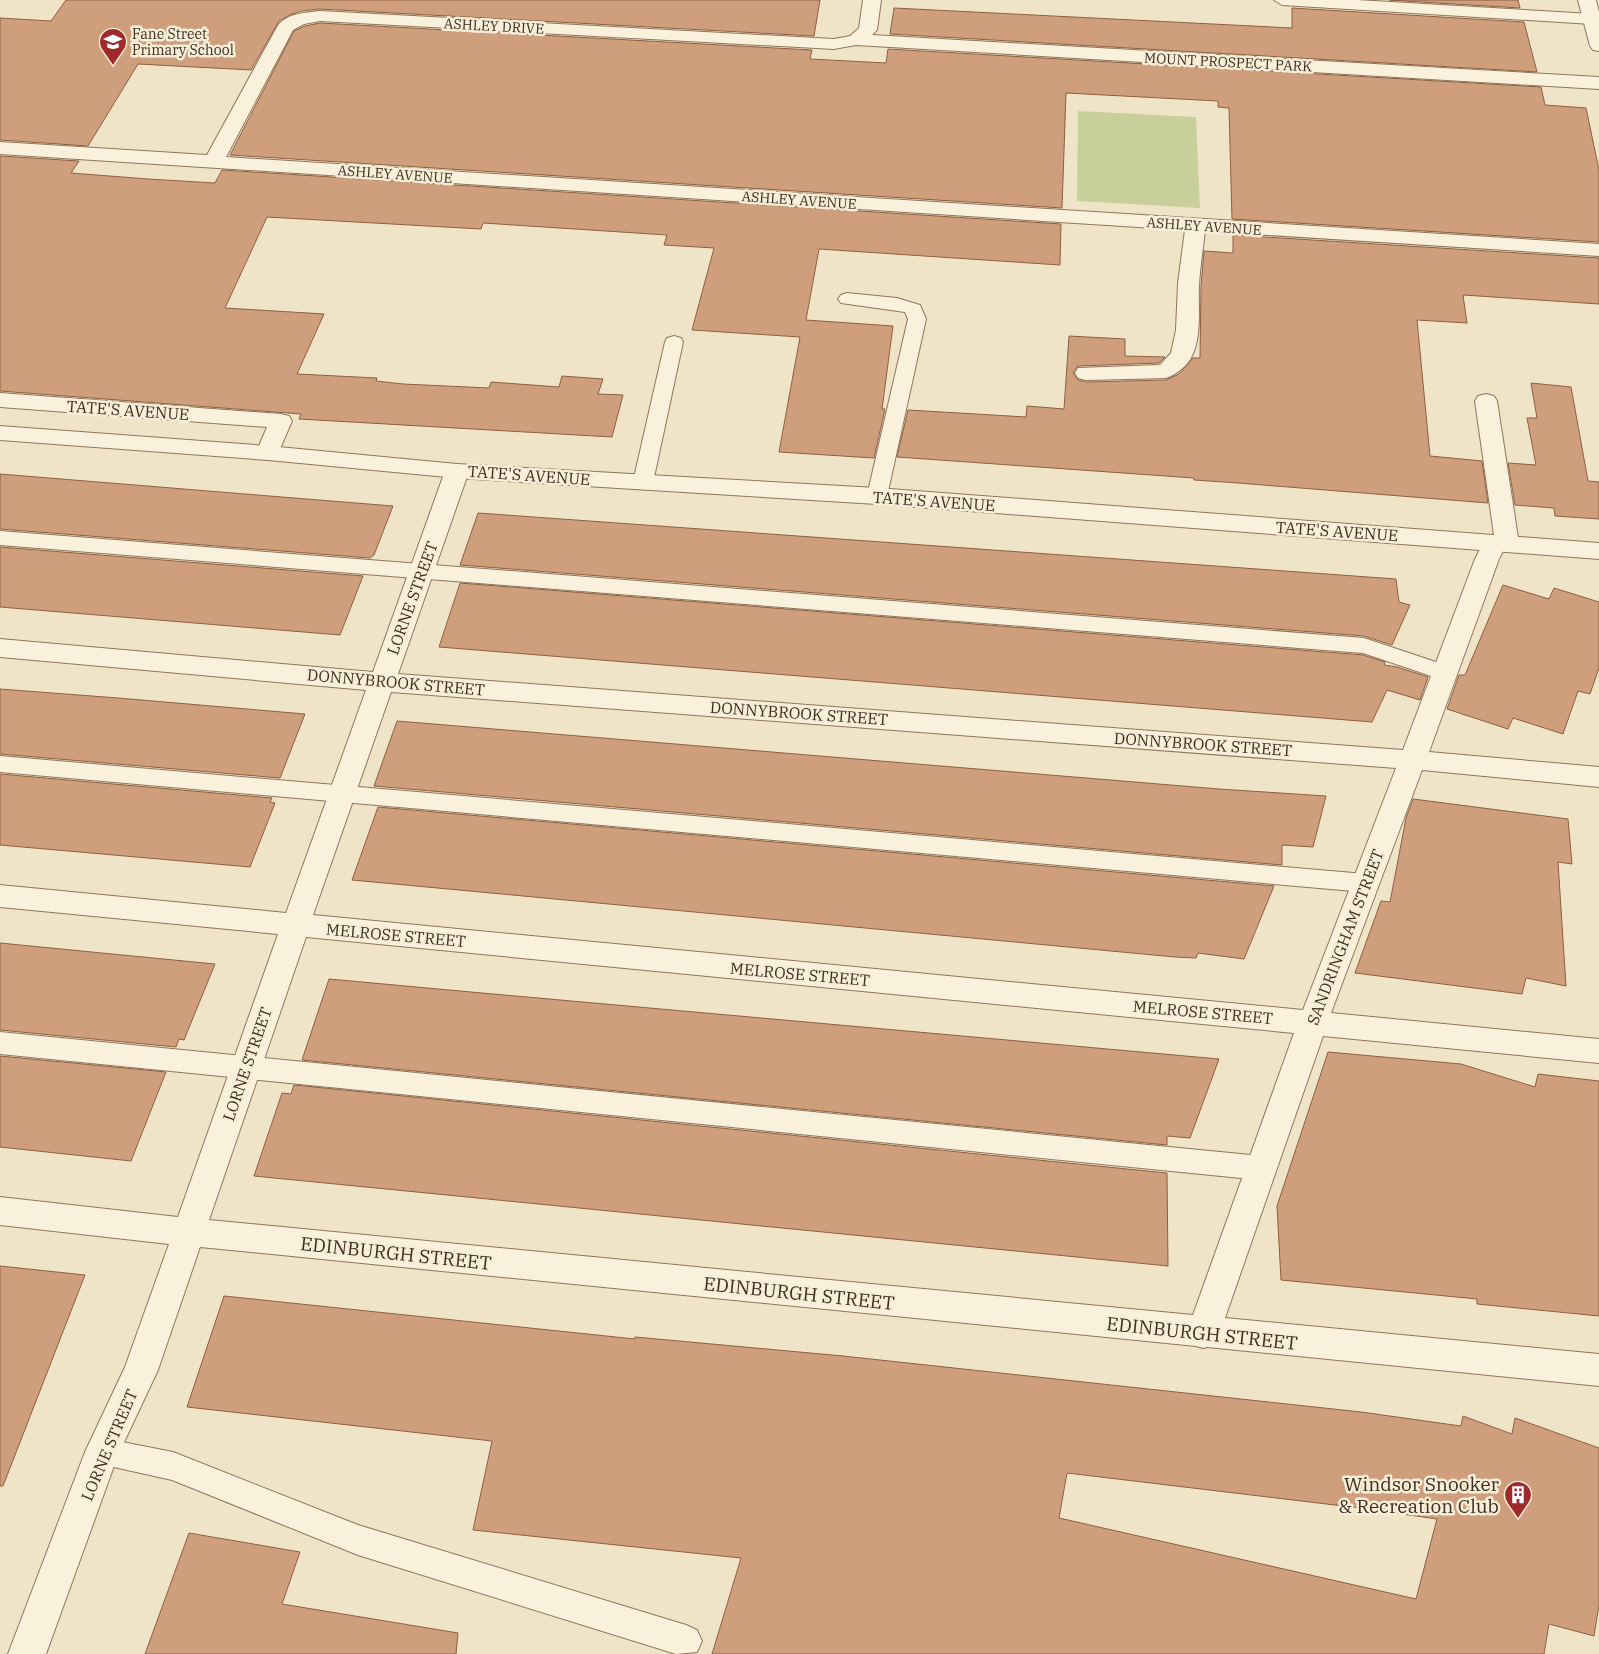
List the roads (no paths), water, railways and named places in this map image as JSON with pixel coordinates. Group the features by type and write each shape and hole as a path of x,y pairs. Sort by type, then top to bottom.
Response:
{"street":[{"path":"856,40 868,30 872,0"},
{"path":"1587,0 1599,46"},
{"name":"ASHLEY DRIVE","path":"214,162 286,27 299,19 320,16 834,44 856,40"},
{"name":"MOUNT PROSPECT PARK","path":"856,40 1599,84"},
{"name":"ASHLEY AVENUE","path":"0,148 1599,250"},
{"path":"1086,372 1166,371 1182,355 1187,330 1189,284 1196,225"},
{"name":"TATE'S AVENUE","path":"0,400 282,421 268,453"},
{"path":"1486,401 1501,544"},
{"name":"TATE'S AVENUE","path":"0,433 268,453 457,471 877,496 1599,551"},
{"name":"LORNE STREET","path":"27,1654 102,1452 141,1370 341,795 457,471"},
{"name":"SANDRINGHAM STREET","path":"1203,1333 1313,1022 1446,673 1487,559 1501,544"},
{"name":"DONNYBROOK STREET","path":"0,648 382,682 1413,760 1599,777"},
{"name":"MELROSE STREET","path":"0,896 1599,1051"},
{"name":"EDINBURGH STREET","path":"0,1211 190,1232 1203,1333 1599,1370"}],"lane":[{"path":"1282,0 1592,19"},
{"path":"846,299 897,304 912,309 917,320 877,496"},
{"path":"642,482 674,342"},
{"path":"0,538 1364,646 1446,673"},
{"path":"0,764 1365,883"},
{"path":"0,1043 1261,1168"},
{"path":"102,1452 173,1466 358,1540 686,1641"}],"place":[{"name":"Fane Street Primary School","path":"113,66"},
{"name":"Windsor Snooker & Recreation Club","path":"1518,1519"}]}
